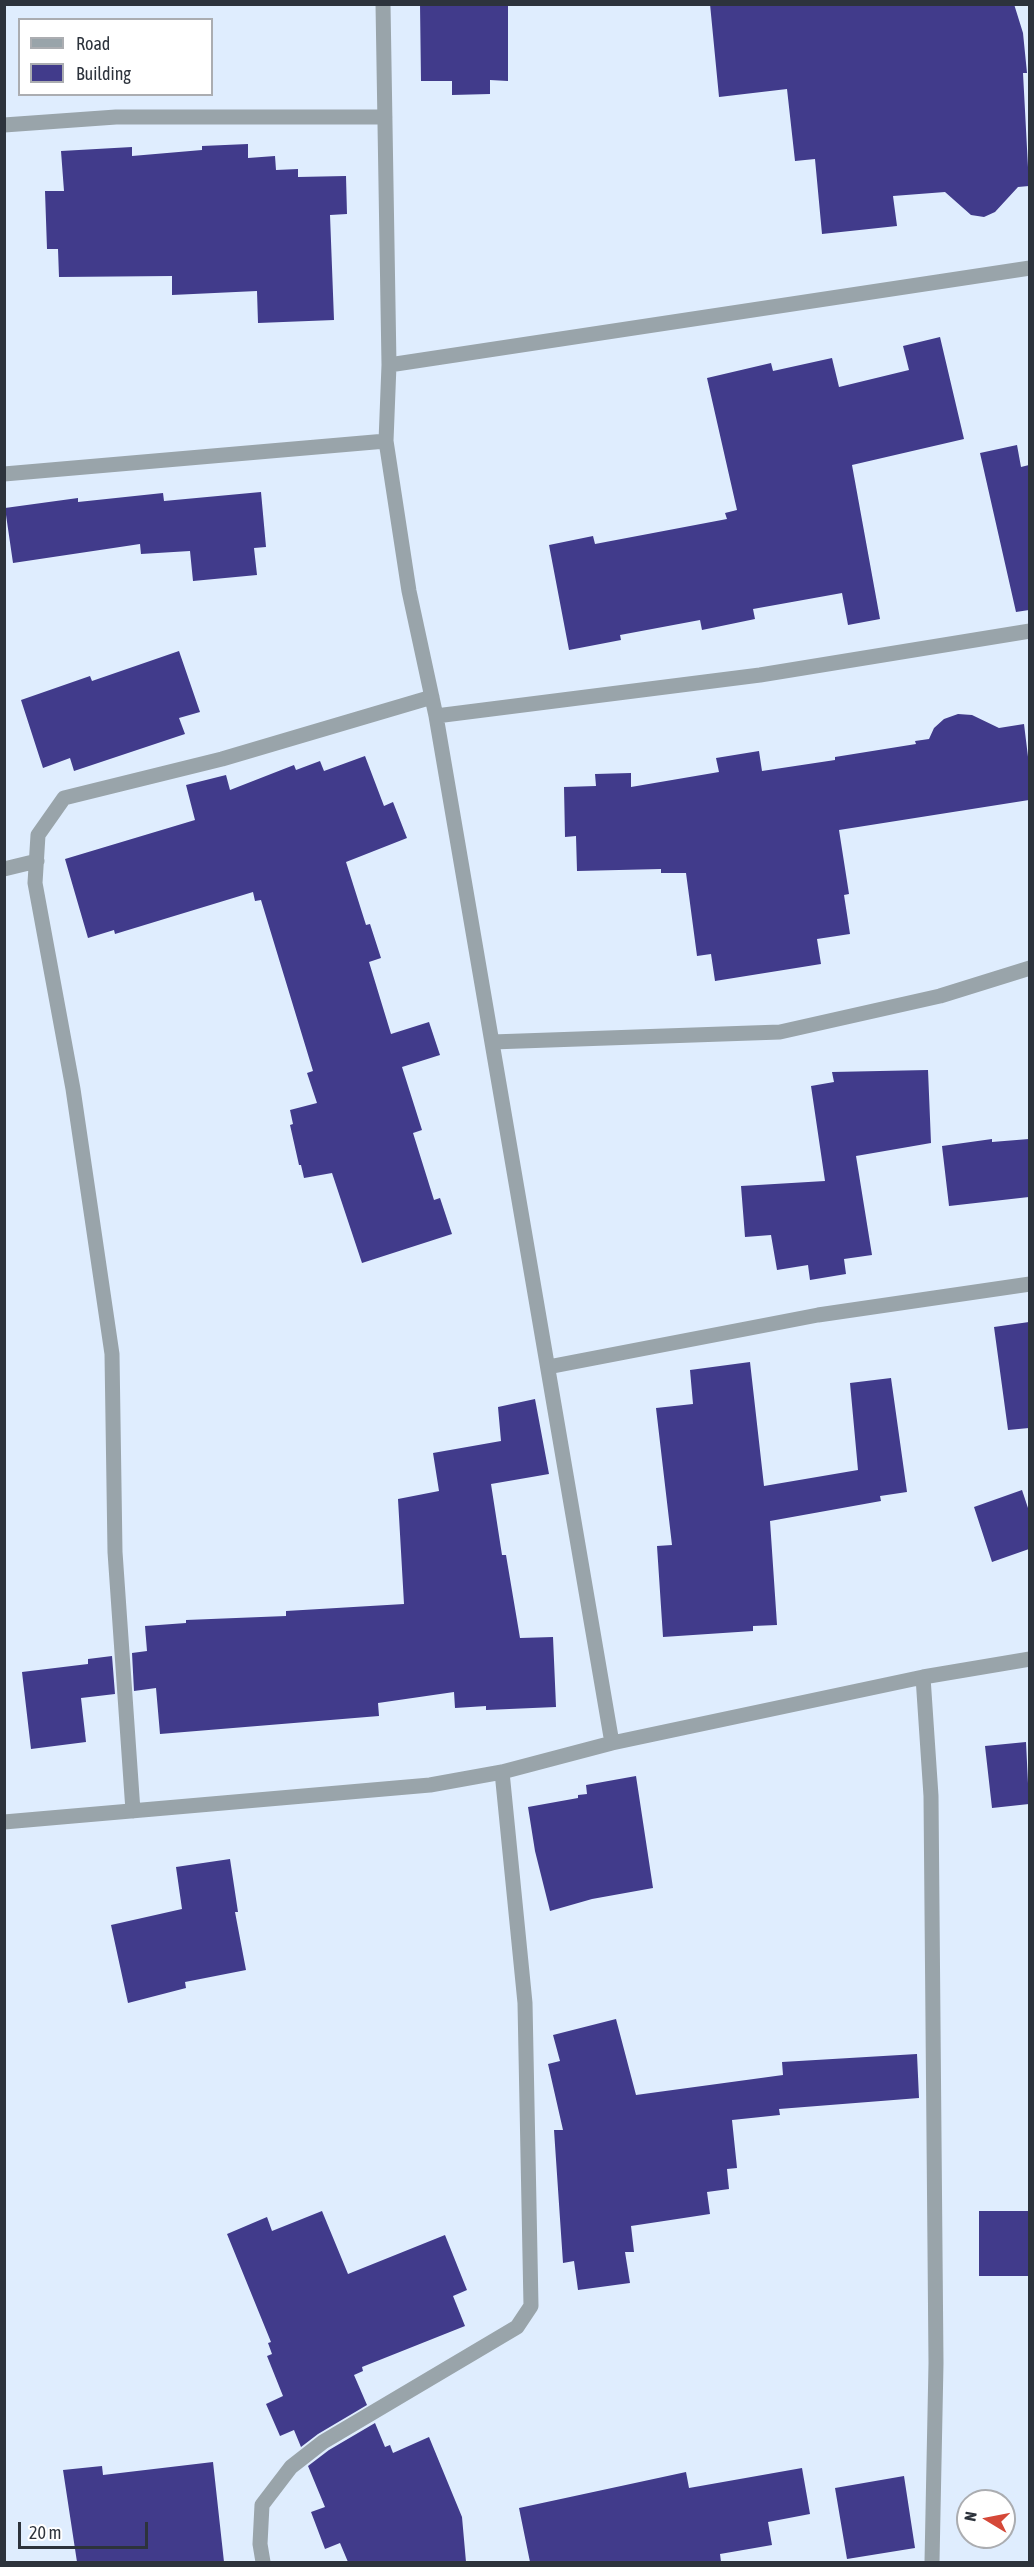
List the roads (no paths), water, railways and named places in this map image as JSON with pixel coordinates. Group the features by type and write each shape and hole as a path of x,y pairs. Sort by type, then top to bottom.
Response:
{"street":[{"path":"383,4 389,364 386,441 409,591 436,716 612,1743"},
{"path":"4,125 116,117 385,117"},
{"path":"389,364 1029,268"},
{"path":"4,474 386,441"},
{"path":"436,716 760,675 1029,631"},
{"path":"133,1811 115,1552 112,1354 73,1089 35,883 38,835 64,798 222,759 432,697"},
{"path":"4,869 37,861"},
{"path":"492,1042 780,1032 940,996 1029,968"},
{"path":"548,1367 818,1315 1029,1284"},
{"path":"4,1822 430,1785 502,1772 612,1743 922,1677 1029,1659"},
{"path":"922,1677 931,1796 936,2363 932,2562"},
{"path":"262,2562 260,2544 262,2505 291,2467 323,2442 517,2327 531,2306 525,2003 502,1772"}]}
